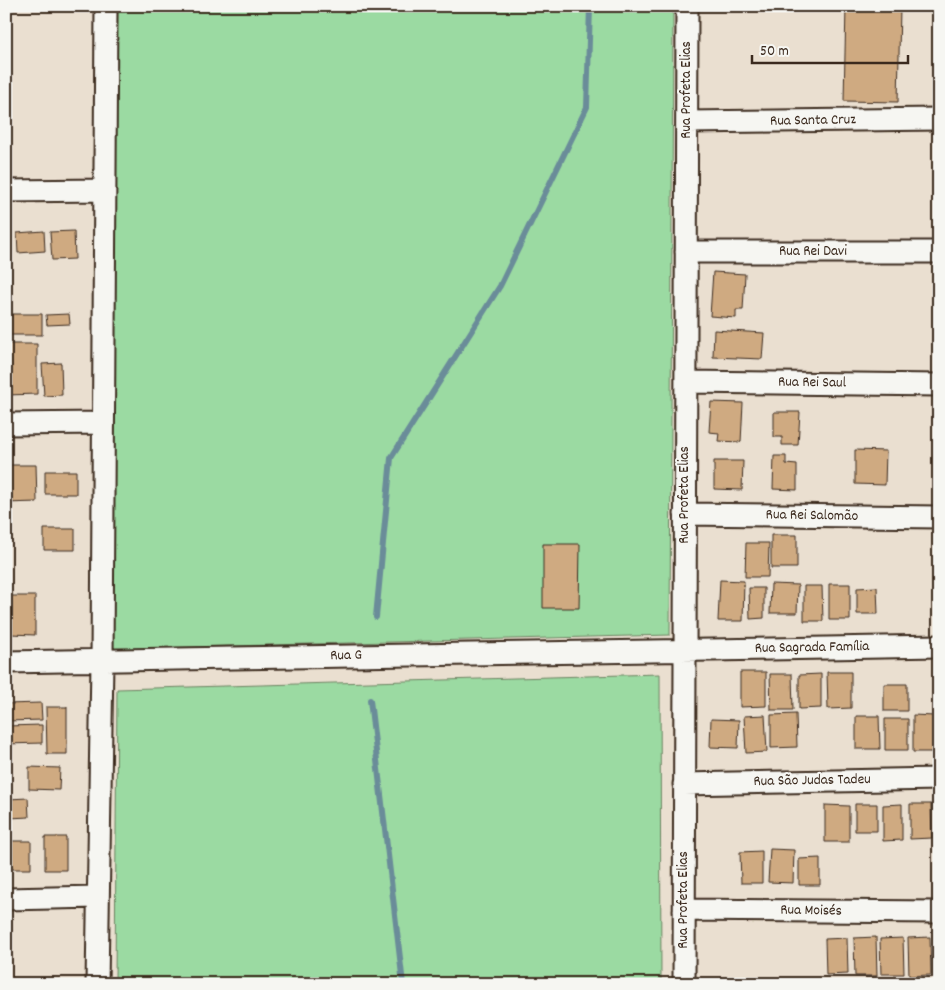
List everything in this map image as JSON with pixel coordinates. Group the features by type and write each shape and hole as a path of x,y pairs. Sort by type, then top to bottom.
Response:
{"street":[{"path":"97,984 102,661 106,6"},
{"name":"Rua Profeta Elias","path":"684,984 687,6"},
{"name":"Rua Santa Cruz","path":"687,122 939,119"},
{"path":"6,191 105,190"},
{"name":"Rua Rei Davi","path":"686,252 939,252"},
{"name":"Rua Rei Saul","path":"686,382 939,385"},
{"path":"6,424 102,423"},
{"name":"Rua Rei Salomão","path":"685,514 939,517"},
{"name":"Rua Sagrada Família","path":"685,650 939,646"},
{"name":"Rua G","path":"6,662 685,650"},
{"name":"Rua São Judas Tadeu","path":"684,784 939,779"},
{"path":"6,900 98,898"},
{"name":"Rua Moisés","path":"684,910 939,912"}],"green space":[{"path":"118,6 673,6 670,635 109,649"},
{"path":"660,674 661,984 115,984 117,689"}],"building":[{"path":"846,6 900,7 898,102 844,101"},
{"path":"44,231 45,251 18,253 17,233"},
{"path":"74,231 75,259 52,260 50,232"},
{"path":"713,272 745,274 743,310 736,310 736,318 710,316"},
{"path":"9,314 42,314 42,335 9,335"},
{"path":"69,314 70,324 47,325 46,315"},
{"path":"714,330 764,333 762,359 713,357"},
{"path":"7,344 37,344 37,394 7,395"},
{"path":"61,363 62,395 44,396 42,364"},
{"path":"711,402 743,403 741,442 718,441 719,433 709,432"},
{"path":"774,412 800,412 798,445 782,445 782,437 774,437"},
{"path":"855,450 886,451 885,485 855,484"},
{"path":"774,456 786,456 786,464 797,465 797,490 773,489"},
{"path":"714,461 743,461 742,490 714,489"},
{"path":"6,465 36,465 37,502 6,503"},
{"path":"45,471 76,471 76,494 45,494"},
{"path":"44,529 75,529 75,550 44,550"},
{"path":"771,535 797,535 797,568 771,568"},
{"path":"746,543 769,543 768,577 745,577"},
{"path":"543,544 580,544 579,608 543,608"},
{"path":"720,580 744,581 743,621 718,621"},
{"path":"771,584 798,585 797,613 770,613"},
{"path":"829,584 850,584 850,620 829,620"},
{"path":"804,586 822,586 823,621 804,621"},
{"path":"877,587 878,614 857,614 857,588"},
{"path":"749,588 764,588 764,618 750,619"},
{"path":"11,596 35,596 35,635 11,634"},
{"path":"740,672 766,672 766,706 740,707"},
{"path":"827,672 851,672 851,708 828,709"},
{"path":"770,674 792,674 793,710 771,710"},
{"path":"821,674 821,708 799,709 799,675"},
{"path":"884,684 907,684 907,711 884,711"},
{"path":"41,703 42,720 6,721 6,704"},
{"path":"46,707 67,707 67,754 47,754"},
{"path":"796,714 797,747 771,748 771,715"},
{"path":"765,715 767,752 746,753 744,716"},
{"path":"913,715 934,716 934,752 913,752"},
{"path":"856,716 879,716 880,749 856,749"},
{"path":"711,719 739,720 738,748 710,747"},
{"path":"885,719 908,719 908,750 885,750"},
{"path":"42,725 42,743 6,744 6,726"},
{"path":"29,767 60,768 59,790 29,789"},
{"path":"28,798 29,817 9,818 8,799"},
{"path":"855,804 877,804 877,831 855,831"},
{"path":"902,804 902,840 883,841 883,805"},
{"path":"910,804 931,804 932,838 910,839"},
{"path":"825,805 849,806 849,842 825,842"},
{"path":"45,837 66,837 66,870 45,870"},
{"path":"7,841 31,841 31,869 7,869"},
{"path":"770,849 794,850 793,883 768,882"},
{"path":"762,851 762,883 741,883 740,852"},
{"path":"820,858 820,885 799,885 799,859"},
{"path":"876,937 877,976 855,976 854,938"},
{"path":"930,937 931,975 909,976 908,938"},
{"path":"847,938 848,974 826,975 825,939"},
{"path":"903,938 904,974 881,974 880,939"}],"waterway":[{"path":"376,617 391,458 500,286 587,107 590,6"},
{"path":"370,700 403,984"}]}
